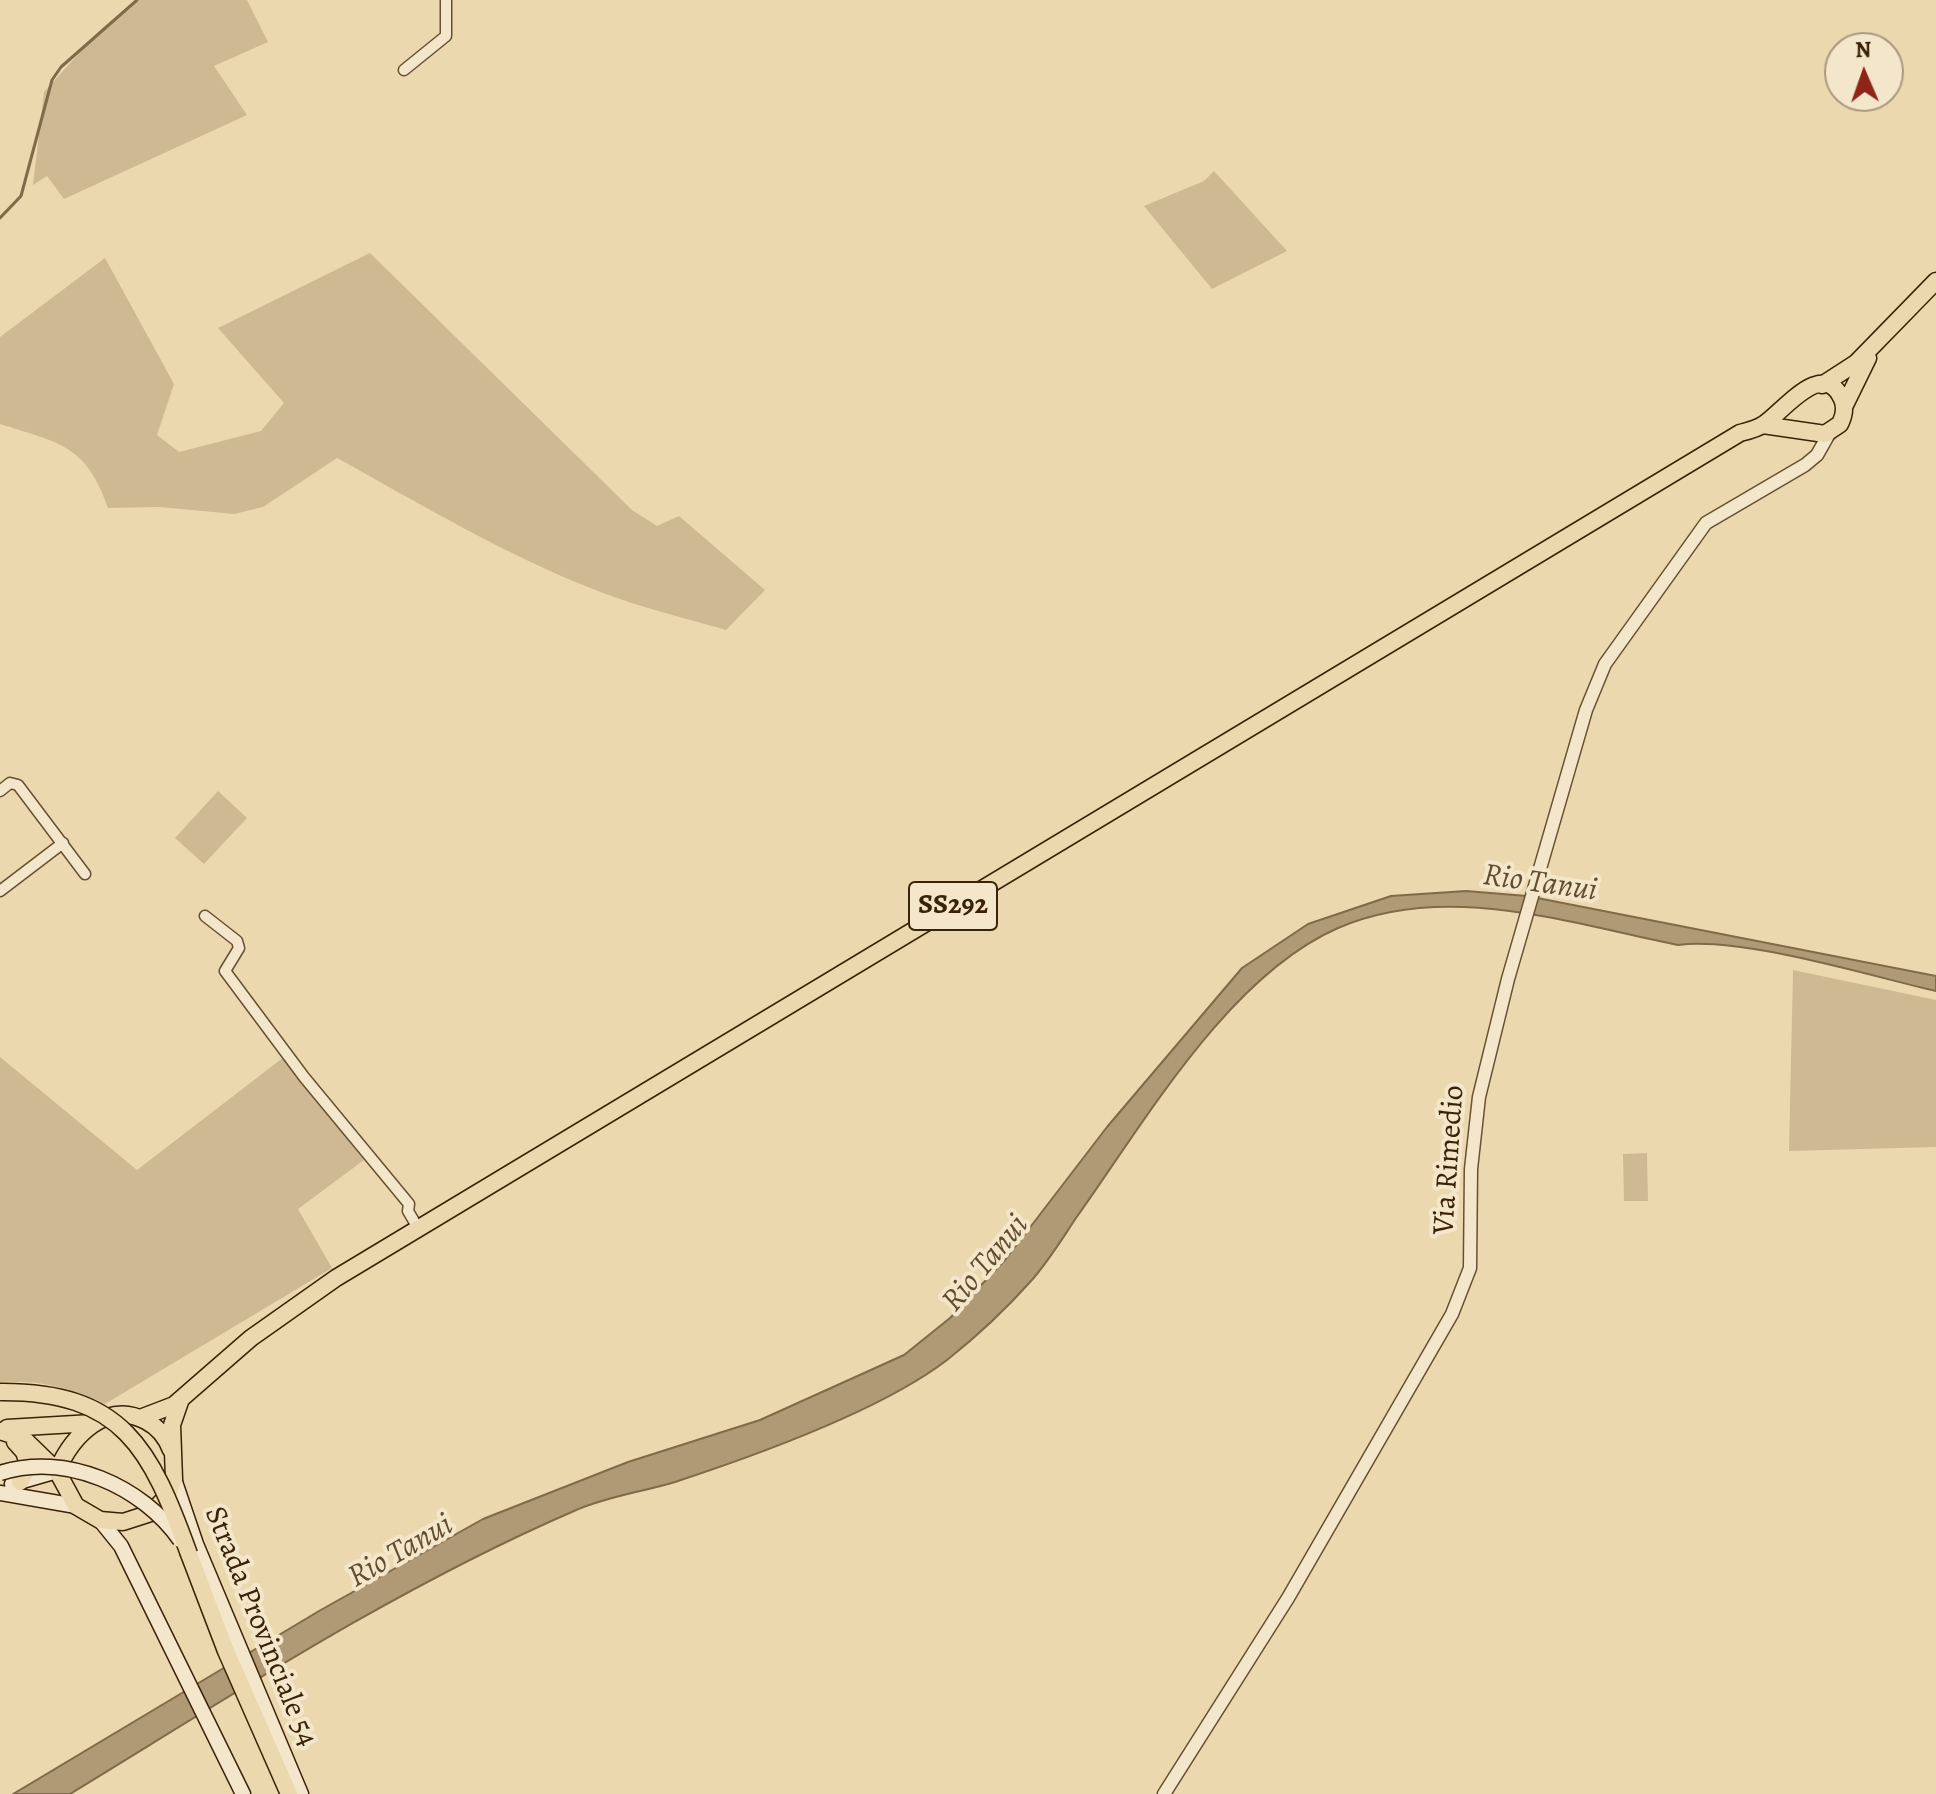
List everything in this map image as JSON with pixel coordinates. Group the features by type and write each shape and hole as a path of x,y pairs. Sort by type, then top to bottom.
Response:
{"main road":[{"name":"SS292","path":"1,1431 97,1422 117,1414 140,1418 163,1412 251,1338 336,1278 1740,433 1763,425 1809,386 1822,385 1856,363 1936,281"},
{"name":"SS292","path":"1763,425 1830,432 1842,419 1844,407 1880,338"},
{"path":"1822,385 1837,392 1844,407"},
{"path":"1799,394 1793,412 1807,431"},
{"path":"0,1392 54,1395 84,1405 116,1423 154,1468 265,1724 289,1794"},
{"path":"100,1520 123,1522 151,1513 168,1495 174,1479 172,1425 181,1399"},
{"path":"140,1418 163,1435 174,1459"},
{"path":"0,1490 57,1471 77,1436 97,1422"},
{"path":"1,1431 24,1439 57,1471 76,1506"},
{"path":"1,1431 28,1458 28,1471 20,1482"},
{"path":"0,1473 48,1468 115,1484 136,1495 160,1516 189,1554"},
{"name":"Strada Provinciale 54","path":"174,1479 265,1724 301,1794"},
{"path":"0,1490 76,1506 100,1520 121,1546 243,1794"}],"street":[{"path":"404,70 412,59 446,36 446,0"},
{"path":"1807,431 1810,459"},
{"name":"Via Rimedio","path":"1164,1794 1288,1598 1457,1303 1471,1257 1471,1169 1479,1097 1586,710 1605,664 1706,523 1810,459 1830,432"},
{"path":"0,791 10,783 18,785 85,874"},
{"path":"0,891 63,843"},
{"path":"205,916 237,941 239,948 225,971 304,1077 409,1204 408,1211 418,1228"}],"shaded area":[{"path":"136,0 247,0 268,42 214,66 247,115 64,199 47,176 33,185 44,92 98,32"},
{"path":"1214,171 1287,251 1212,289 1144,206 1204,181"},
{"path":"370,253 632,510 657,526 679,516 765,590 726,630 645,607 531,562 337,458 263,507 234,514 160,507 108,508 99,487 80,458 54,442 0,424 0,337 105,258 174,384 157,435 179,452 261,431 284,403 218,328"},
{"path":"218,791 247,818 204,864 175,838"},
{"path":"1466,891 1527,896 1936,976 1936,991 1769,952 1735,946 1678,945 1507,911 1464,907 1421,908 1379,914 1338,928 1298,950 1260,980 1225,1016 1160,1097 1037,1274 980,1332 920,1379 853,1414 779,1445 675,1482 586,1506 508,1541 317,1644 70,1794 13,1794 319,1611 483,1519 628,1462 760,1420 904,1355 950,1318 1005,1260 1107,1127 1242,968 1308,924 1391,896"},
{"path":"1793,970 1936,1000 1936,1147 1789,1151"},
{"path":"0,1057 137,1170 284,1057 364,1160 298,1209 332,1268 105,1404 54,1386 0,1382"},
{"path":"1647,1153 1648,1201 1624,1201 1623,1154"}],"waterway":[{"path":"0,218 21,196 52,80 61,67 137,0"}],"water label":[{"name":"Rio Tanui","path":"1540,884"},
{"name":"Rio Tanui","path":"986,1264"},
{"name":"Rio Tanui","path":"401,1552"}]}
